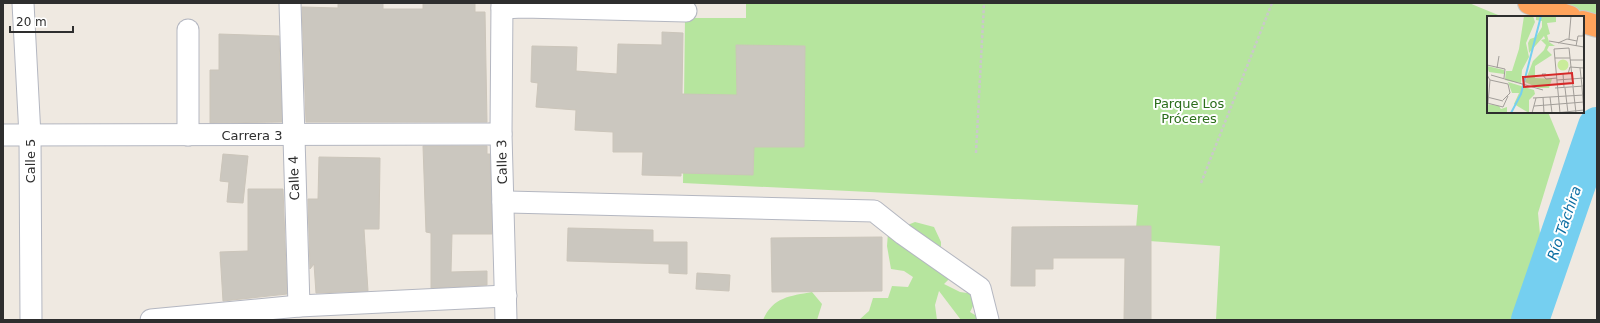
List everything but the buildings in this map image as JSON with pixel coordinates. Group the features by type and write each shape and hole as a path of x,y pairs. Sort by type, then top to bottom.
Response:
{"highway":[{"path":"1529,3 1567,16"},
{"path":"1584,22 1597,26"}],"street":[{"name":"Calle 5","path":"23,3 30,136 31,320"},
{"name":"Calle 4","path":"290,3 292,135 299,306"},
{"path":"502,6 536,5 686,11"},
{"name":"Calle 3","path":"502,6 501,134 506,320"},
{"path":"188,30 188,135"},
{"name":"Carrera 3","path":"3,135 501,134"},
{"path":"503,202 874,210 903,234 980,288 988,320"},
{"path":"151,320 299,306 506,296"}],"path":[{"path":"976,153 984,3"},
{"path":"1201,183 1272,3"}],"green space":[{"name":"Parque Los Próceres","path":"746,3 1469,3 1501,16 1487,16 1487,113 1548,113 1560,141 1538,213 1546,297 1538,320 1216,320 1220,246 1135,240 1138,205 683,183 685,18 746,18"},
{"path":"1557,3 1597,3 1597,17"},
{"path":"915,222 934,227 941,242 941,253 949,279 944,284 960,292 974,294 973,306 970,312 980,318 978,320 961,320 939,291 935,305 937,320 859,320 869,311 873,298 888,298 892,286 908,287 913,277 904,271 891,269 887,246 888,233"},
{"path":"812,292 822,304 817,320 763,320 767,312 777,302 796,295"}],"waterway":[{"name":"Río Táchira","path":"1530,320 1597,126"}]}
